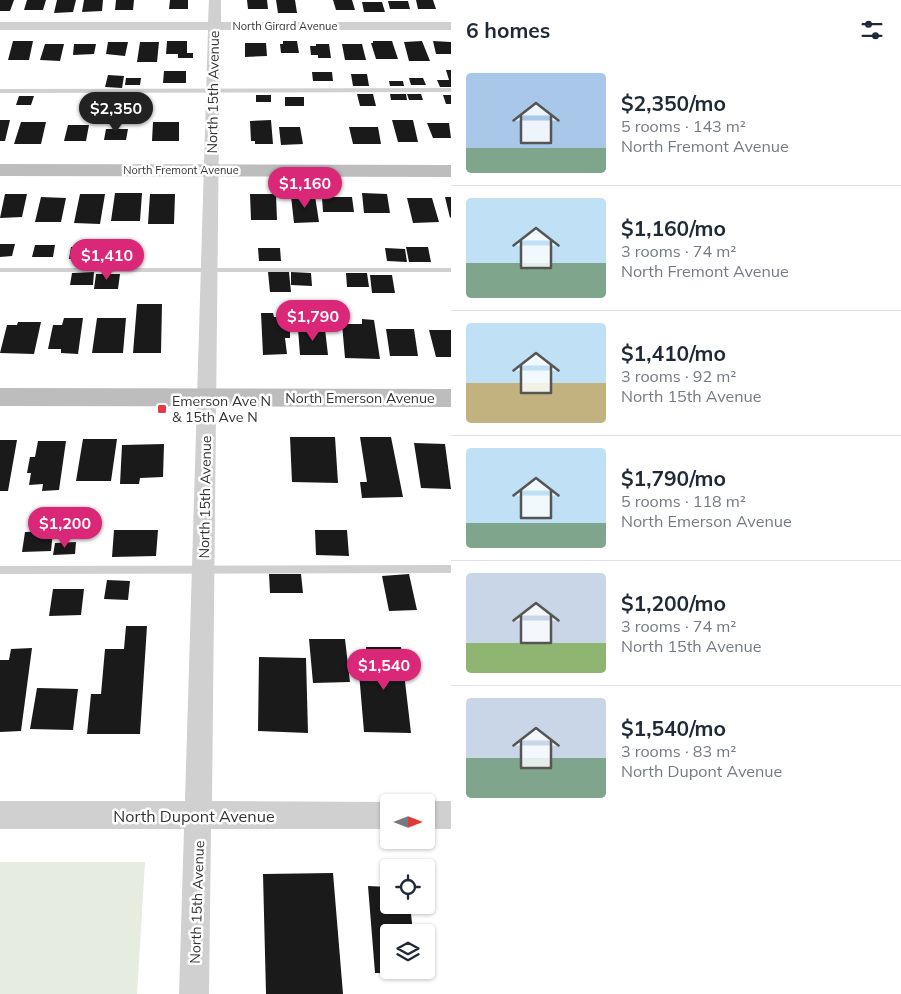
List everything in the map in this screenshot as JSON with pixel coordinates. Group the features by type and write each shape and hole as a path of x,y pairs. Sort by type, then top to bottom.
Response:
{"street":[{"name":"North 15th Avenue","path":"194,994 216,0"},
{"name":"North Girard Avenue","path":"0,26 451,26"},
{"name":"North Fremont Avenue","path":"0,170 451,171"},
{"name":"North Emerson Avenue","path":"0,398 451,398"},
{"name":"North Dupont Avenue","path":"0,815 199,817 380,815"},
{"path":"435,815 451,815"}],"lane":[{"path":"0,91 451,90"},
{"path":"0,270 451,270"},
{"path":"0,570 451,569"}],"shaded area":[{"path":"0,862 145,862 137,994 0,994"}],"building":[{"path":"0,0 14,0 10,11 0,11"},
{"path":"27,0 46,0 43,10 24,10"},
{"path":"57,0 76,0 73,12 54,13"},
{"path":"84,0 103,0 102,11 82,12"},
{"path":"116,0 134,0 133,10 115,10"},
{"path":"170,0 188,0 188,9 169,9"},
{"path":"247,0 267,0 268,9 248,9"},
{"path":"276,0 295,0 297,13 278,13"},
{"path":"333,0 352,0 355,10 336,10"},
{"path":"416,0 433,0 436,9 418,9"},
{"path":"388,1 408,1 410,9 390,9"},
{"path":"362,2 382,2 385,12 364,12"},
{"path":"13,41 33,41 29,60 8,60"},
{"path":"167,41 187,41 187,53 193,53 193,58 178,58 178,54 166,54"},
{"path":"283,41 297,41 299,53 281,53 280,44 283,44"},
{"path":"373,41 392,41 398,59 376,59 371,43"},
{"path":"422,41 430,61 409,61 404,42"},
{"path":"433,41 451,42 451,54 436,54"},
{"path":"108,42 128,42 125,56 106,54"},
{"path":"140,42 159,42 157,62 137,62"},
{"path":"245,43 266,43 267,56 245,57"},
{"path":"45,44 64,44 60,61 40,60"},
{"path":"74,44 96,44 94,54 73,55"},
{"path":"316,44 329,44 331,58 318,58 318,55 311,55 310,46 316,46"},
{"path":"342,44 362,44 366,60 345,60"},
{"path":"446,70 451,70 451,87 440,87 437,80 449,80"},
{"path":"164,71 186,71 186,83 163,83"},
{"path":"312,72 332,72 333,81 313,81"},
{"path":"351,74 367,74 369,86 353,86"},
{"path":"108,75 124,76 122,88 105,87"},
{"path":"126,78 141,78 140,85 125,85"},
{"path":"409,78 423,78 426,85 411,85"},
{"path":"389,81 403,81 404,86 390,86"},
{"path":"357,94 373,94 376,106 360,106"},
{"path":"390,94 406,94 407,100 391,100"},
{"path":"407,94 421,94 423,100 409,100"},
{"path":"86,95 100,95 99,104 84,104"},
{"path":"256,95 271,95 271,102 256,102"},
{"path":"443,95 451,95 451,104 446,104"},
{"path":"19,96 34,96 31,105 16,105"},
{"path":"285,97 304,97 304,106 285,106"},
{"path":"0,120 10,120 5,141 0,141"},
{"path":"271,120 273,144 255,144 255,141 251,141 250,121"},
{"path":"392,120 413,120 418,142 398,142"},
{"path":"21,122 46,122 41,144 14,144"},
{"path":"153,122 179,122 179,141 152,141"},
{"path":"427,123 449,123 451,138 433,138"},
{"path":"68,125 89,125 86,141 64,141"},
{"path":"279,127 300,127 303,144 281,145"},
{"path":"349,127 378,127 381,144 353,144"},
{"path":"106,129 128,129 126,140 104,140"},
{"path":"115,193 142,193 140,221 111,221"},
{"path":"362,193 387,194 390,213 364,213"},
{"path":"5,194 27,194 22,217 0,218"},
{"path":"80,194 105,194 100,224 74,223"},
{"path":"150,194 175,194 174,224 148,224"},
{"path":"250,194 276,194 277,220 251,220"},
{"path":"291,196 315,196 319,222 294,223"},
{"path":"41,197 66,198 61,222 35,222"},
{"path":"322,197 352,197 354,212 323,212"},
{"path":"445,197 451,197 450,218"},
{"path":"407,198 432,198 439,222 413,223"},
{"path":"0,244 15,244 12,256 0,257"},
{"path":"35,245 55,245 53,257 32,257"},
{"path":"105,246 131,246 129,259 102,259"},
{"path":"71,247 94,247 92,259 69,259"},
{"path":"406,247 428,247 431,262 409,262"},
{"path":"258,248 280,248 281,261 259,261"},
{"path":"385,248 405,249 407,262 387,261"},
{"path":"94,272 93,285 70,285 72,273"},
{"path":"268,272 289,272 291,292 270,292"},
{"path":"291,272 311,273 312,286 291,285"},
{"path":"346,273 367,273 369,287 347,287"},
{"path":"96,274 120,274 118,289 94,289"},
{"path":"370,275 392,275 395,293 372,293"},
{"path":"137,304 162,304 161,353 133,353"},
{"path":"261,313 273,313 274,317 283,317 284,327 290,327 290,338 285,338 287,354 263,355"},
{"path":"64,318 83,318 78,354 61,353 61,349 48,349 53,325 62,325"},
{"path":"97,318 126,318 123,353 92,353"},
{"path":"362,319 374,320 380,359 345,358 342,324 362,324"},
{"path":"18,322 41,322 34,354 0,353 7,325 17,325"},
{"path":"298,329 325,329 328,355 300,355"},
{"path":"386,329 414,329 418,356 390,356"},
{"path":"429,330 451,330 451,357 436,357"},
{"path":"290,437 335,437 338,483 292,482"},
{"path":"360,437 391,437 403,497 362,498 360,482 367,482"},
{"path":"83,439 117,439 111,481 76,481"},
{"path":"0,440 17,440 8,491 0,491"},
{"path":"38,441 66,441 59,490 42,491 43,484 29,485 31,473 27,473 30,457 35,457"},
{"path":"414,443 445,444 451,489 421,488"},
{"path":"164,444 163,477 140,478 139,484 120,484 122,445"},
{"path":"114,530 158,530 156,556 112,557"},
{"path":"315,530 347,530 349,556 316,555"},
{"path":"53,531 51,551 22,552 25,532"},
{"path":"76,542 75,554 53,555 55,543"},
{"path":"269,574 301,574 303,593 270,593"},
{"path":"409,574 417,610 389,611 382,576"},
{"path":"107,580 130,581 128,600 104,599"},
{"path":"53,589 84,589 81,615 49,616"},
{"path":"126,626 147,626 140,734 87,734 91,694 101,694 105,649 124,649"},
{"path":"309,639 345,639 350,682 313,683"},
{"path":"366,647 401,647 411,733 364,732 358,661 367,661"},
{"path":"32,648 21,731 0,732 0,660 9,660 11,649"},
{"path":"259,657 306,658 308,733 258,731"},
{"path":"37,688 78,689 73,730 30,729"},
{"path":"333,873 343,994 266,994 263,874"},
{"path":"368,886 380,887 380,914 411,914 412,924 380,924 380,973 375,973"}],"place":[{"name":"Emerson Ave N & 15th Ave N","path":"162,409"}]}
